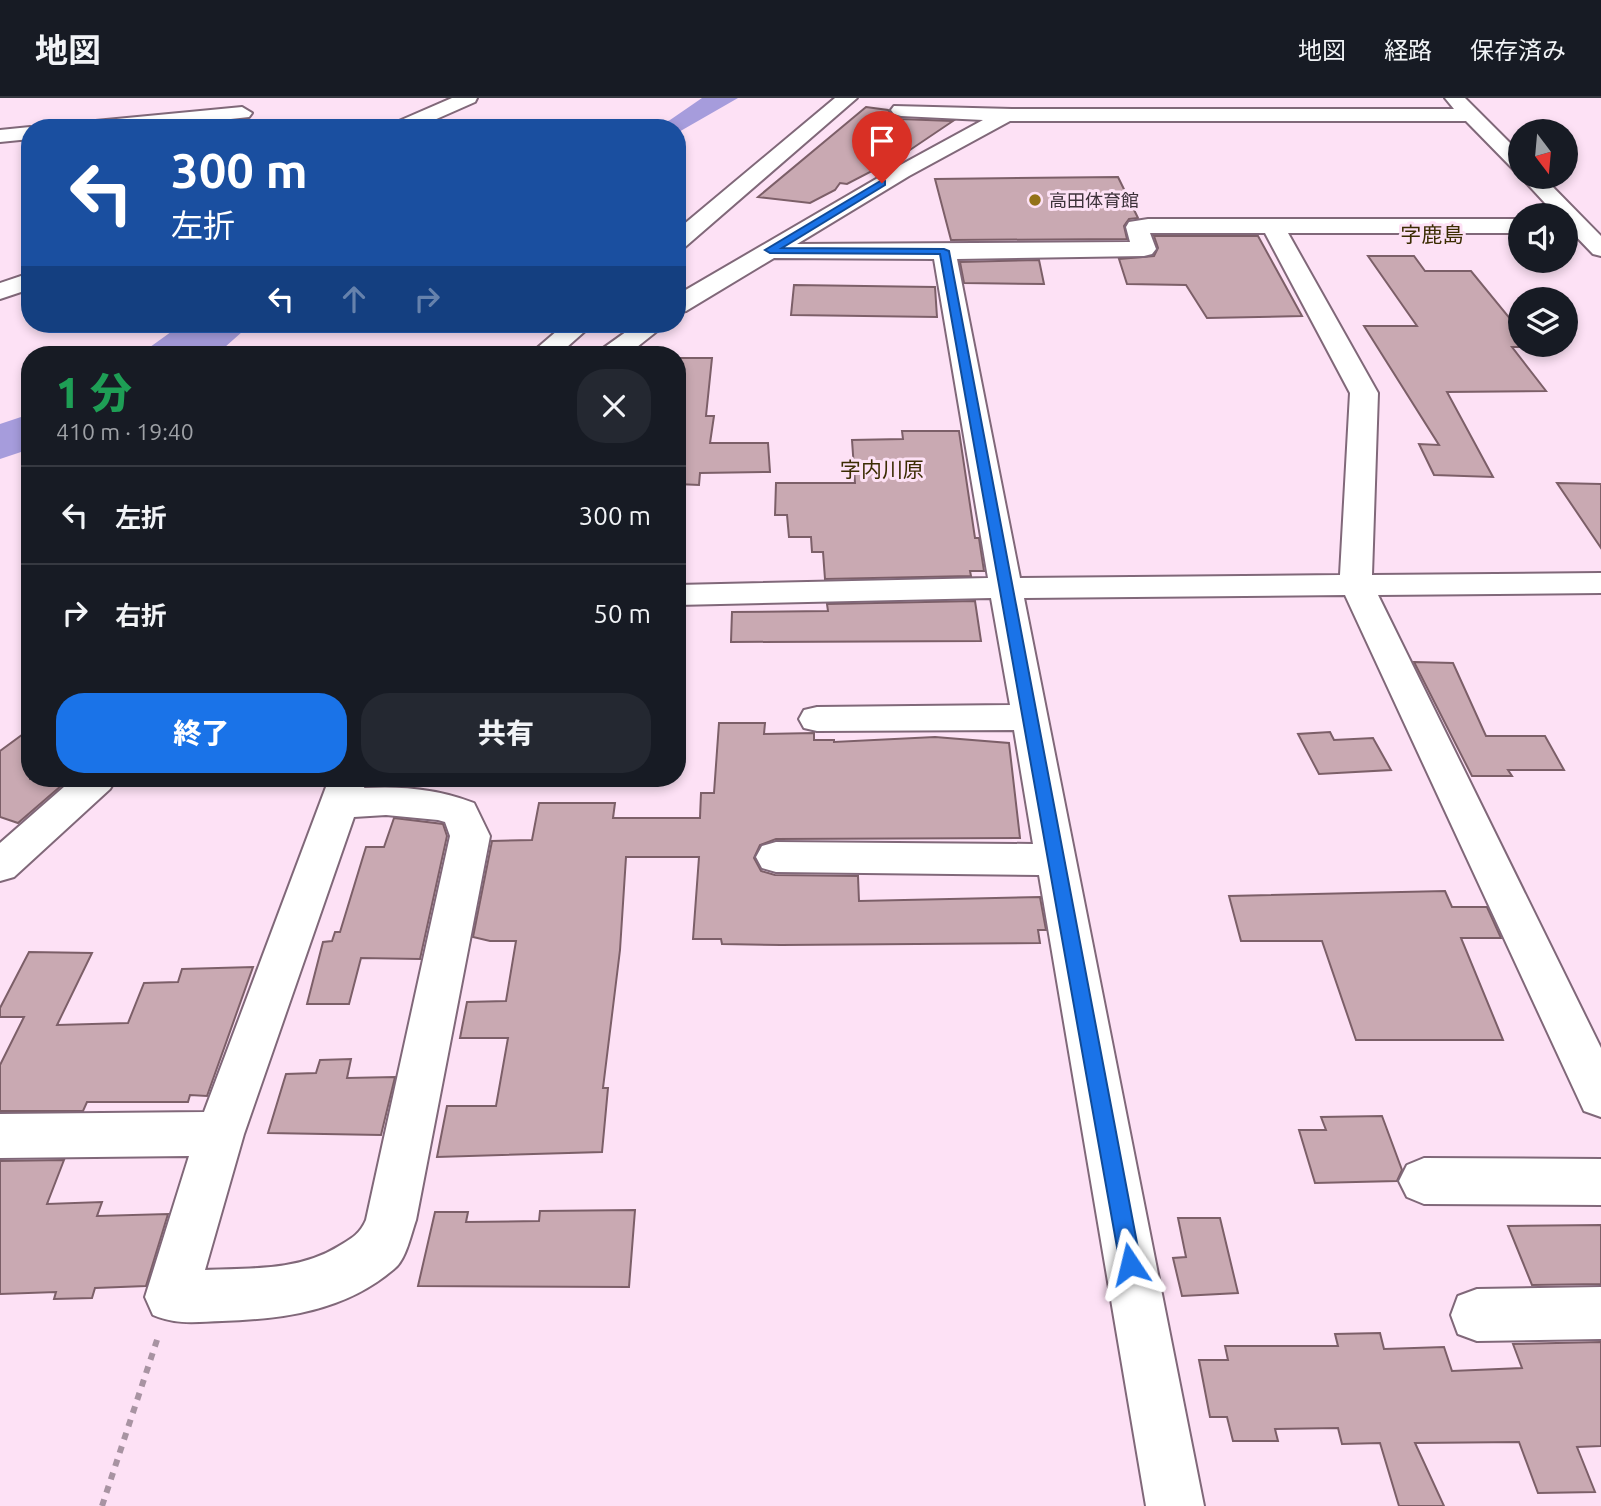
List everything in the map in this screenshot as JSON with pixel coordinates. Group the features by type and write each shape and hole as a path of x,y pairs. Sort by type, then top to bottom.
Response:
{"street":[{"path":"420,119 468,98"},
{"path":"686,234 848,98"},
{"path":"686,301 902,172 1042,98"},
{"path":"1454,98 1508,153"},
{"path":"901,110 1007,115 1470,115"},
{"path":"179,119 242,113"},
{"path":"0,136 21,134"},
{"path":"1541,189 1553,203"},
{"path":"1273,226 1364,393 1356,584 1601,1096"},
{"path":"770,250 1144,249 1138,227 1508,226"},
{"path":"1578,230 1601,249"},
{"path":"944,251 1175,1506"},
{"path":"0,292 21,284"},
{"path":"553,346 569,333"},
{"path":"623,346 641,333"},
{"path":"686,595 1007,588 1601,583"},
{"path":"817,719 1030,717"},
{"path":"0,866 88,787"},
{"path":"344,791 444,805 460,813 470,836 391,1220 379,1250 343,1273 311,1287 277,1293 171,1297 220,1135 344,791"},
{"path":"776,857 1057,860"},
{"path":"0,1136 220,1135"},
{"path":"1424,1181 1601,1182"},
{"path":"1477,1315 1601,1313"}],"path":[{"path":"102,1506 171,1297"}],"shaded area":[{"path":"702,98 738,98 686,128 686,119 671,119"},
{"path":"170,333 241,333 226,346 151,346"}],"building":[{"path":"866,107 888,110 892,116 900,119 953,121 901,156 847,184 840,183 835,190 810,203 758,197"},
{"path":"1118,177 1138,218 1129,219 1124,226 1127,239 951,240 935,179"},
{"path":"1154,236 1258,236 1302,316 1207,318 1186,285 1127,284 1119,259 1154,256 1158,248"},
{"path":"1368,256 1414,256 1425,271 1471,271 1508,316 1508,357 1520,357 1546,391 1447,392 1493,477 1434,475 1419,444 1439,445 1364,326 1417,326"},
{"path":"1039,260 1044,284 964,283 960,262"},
{"path":"794,285 935,287 937,317 791,315"},
{"path":"686,358 712,358 706,416 714,416 710,443 768,443 770,472 700,473 699,485 686,484"},
{"path":"902,431 959,431 975,538 979,538 984,571 970,571 971,576 825,579 823,552 812,552 811,537 789,537 787,515 775,515 776,483 855,483 852,440 903,439"},
{"path":"1557,483 1601,484 1601,548"},
{"path":"975,601 981,641 731,642 732,612 828,611 827,604"},
{"path":"1414,662 1453,663 1486,736 1545,736 1564,770 1508,770 1512,776 1472,776"},
{"path":"719,723 765,723 764,734 814,733 814,740 834,742 935,737 1009,743 1020,838 776,839 760,845 754,858 761,871 775,875 858,876 859,901 1040,897 1046,930 1038,930 1040,943 781,945 722,944 721,939 693,939 699,857 626,857 620,950 603,1088 608,1088 602,1152 437,1157 447,1106 496,1106 508,1038 460,1038 467,1002 506,1001 516,941 490,941 473,937 492,841 532,840 539,803 615,803 613,818 700,818 701,793 714,793"},
{"path":"1330,732 1334,740 1373,738 1391,770 1319,774 1298,734"},
{"path":"21,736 21,787 60,787 18,823 0,817 0,751"},
{"path":"394,818 443,824 447,836 420,959 361,958 349,1004 307,1004 323,942 332,941 335,932 340,932 366,847 384,847"},
{"path":"1445,891 1452,907 1487,907 1501,938 1461,938 1503,1040 1356,1040 1322,941 1241,941 1229,896"},
{"path":"29,952 92,953 57,1025 128,1023 144,983 178,982 182,969 253,967 207,1096 190,1095 188,1102 87,1102 83,1111 0,1111 0,1065 24,1017 0,1017 0,1008"},
{"path":"351,1059 347,1078 395,1077 381,1135 268,1133 286,1074 316,1073 320,1060"},
{"path":"1382,1116 1402,1170 1397,1181 1315,1183 1299,1130 1326,1130 1321,1117"},
{"path":"64,1160 47,1204 102,1202 97,1216 168,1214 146,1286 95,1288 92,1298 54,1299 56,1292 0,1294 0,1161"},
{"path":"635,1210 629,1287 418,1286 435,1212 468,1212 466,1222 539,1221 540,1211"},
{"path":"1178,1218 1220,1218 1238,1293 1182,1296 1173,1258 1186,1257"},
{"path":"1601,1225 1601,1284 1532,1285 1508,1226"},
{"path":"1380,1333 1384,1349 1444,1347 1452,1371 1522,1368 1513,1344 1601,1342 1601,1446 1577,1447 1595,1492 1538,1493 1519,1442 1415,1443 1444,1506 1399,1506 1380,1443 1342,1444 1338,1428 1275,1429 1278,1441 1233,1441 1227,1417 1210,1417 1199,1360 1228,1360 1225,1346 1338,1346 1335,1334"}],"waterway":[{"path":"0,443 21,433"}],"place":[{"name":"高田体育館","path":"1035,200"}],"district":[{"name":"字鹿島","path":"1432,234"},
{"name":"字内川原","path":"882,469"}],"route":[{"path":"882,183 770,250 944,251 1130,1264"}]}
